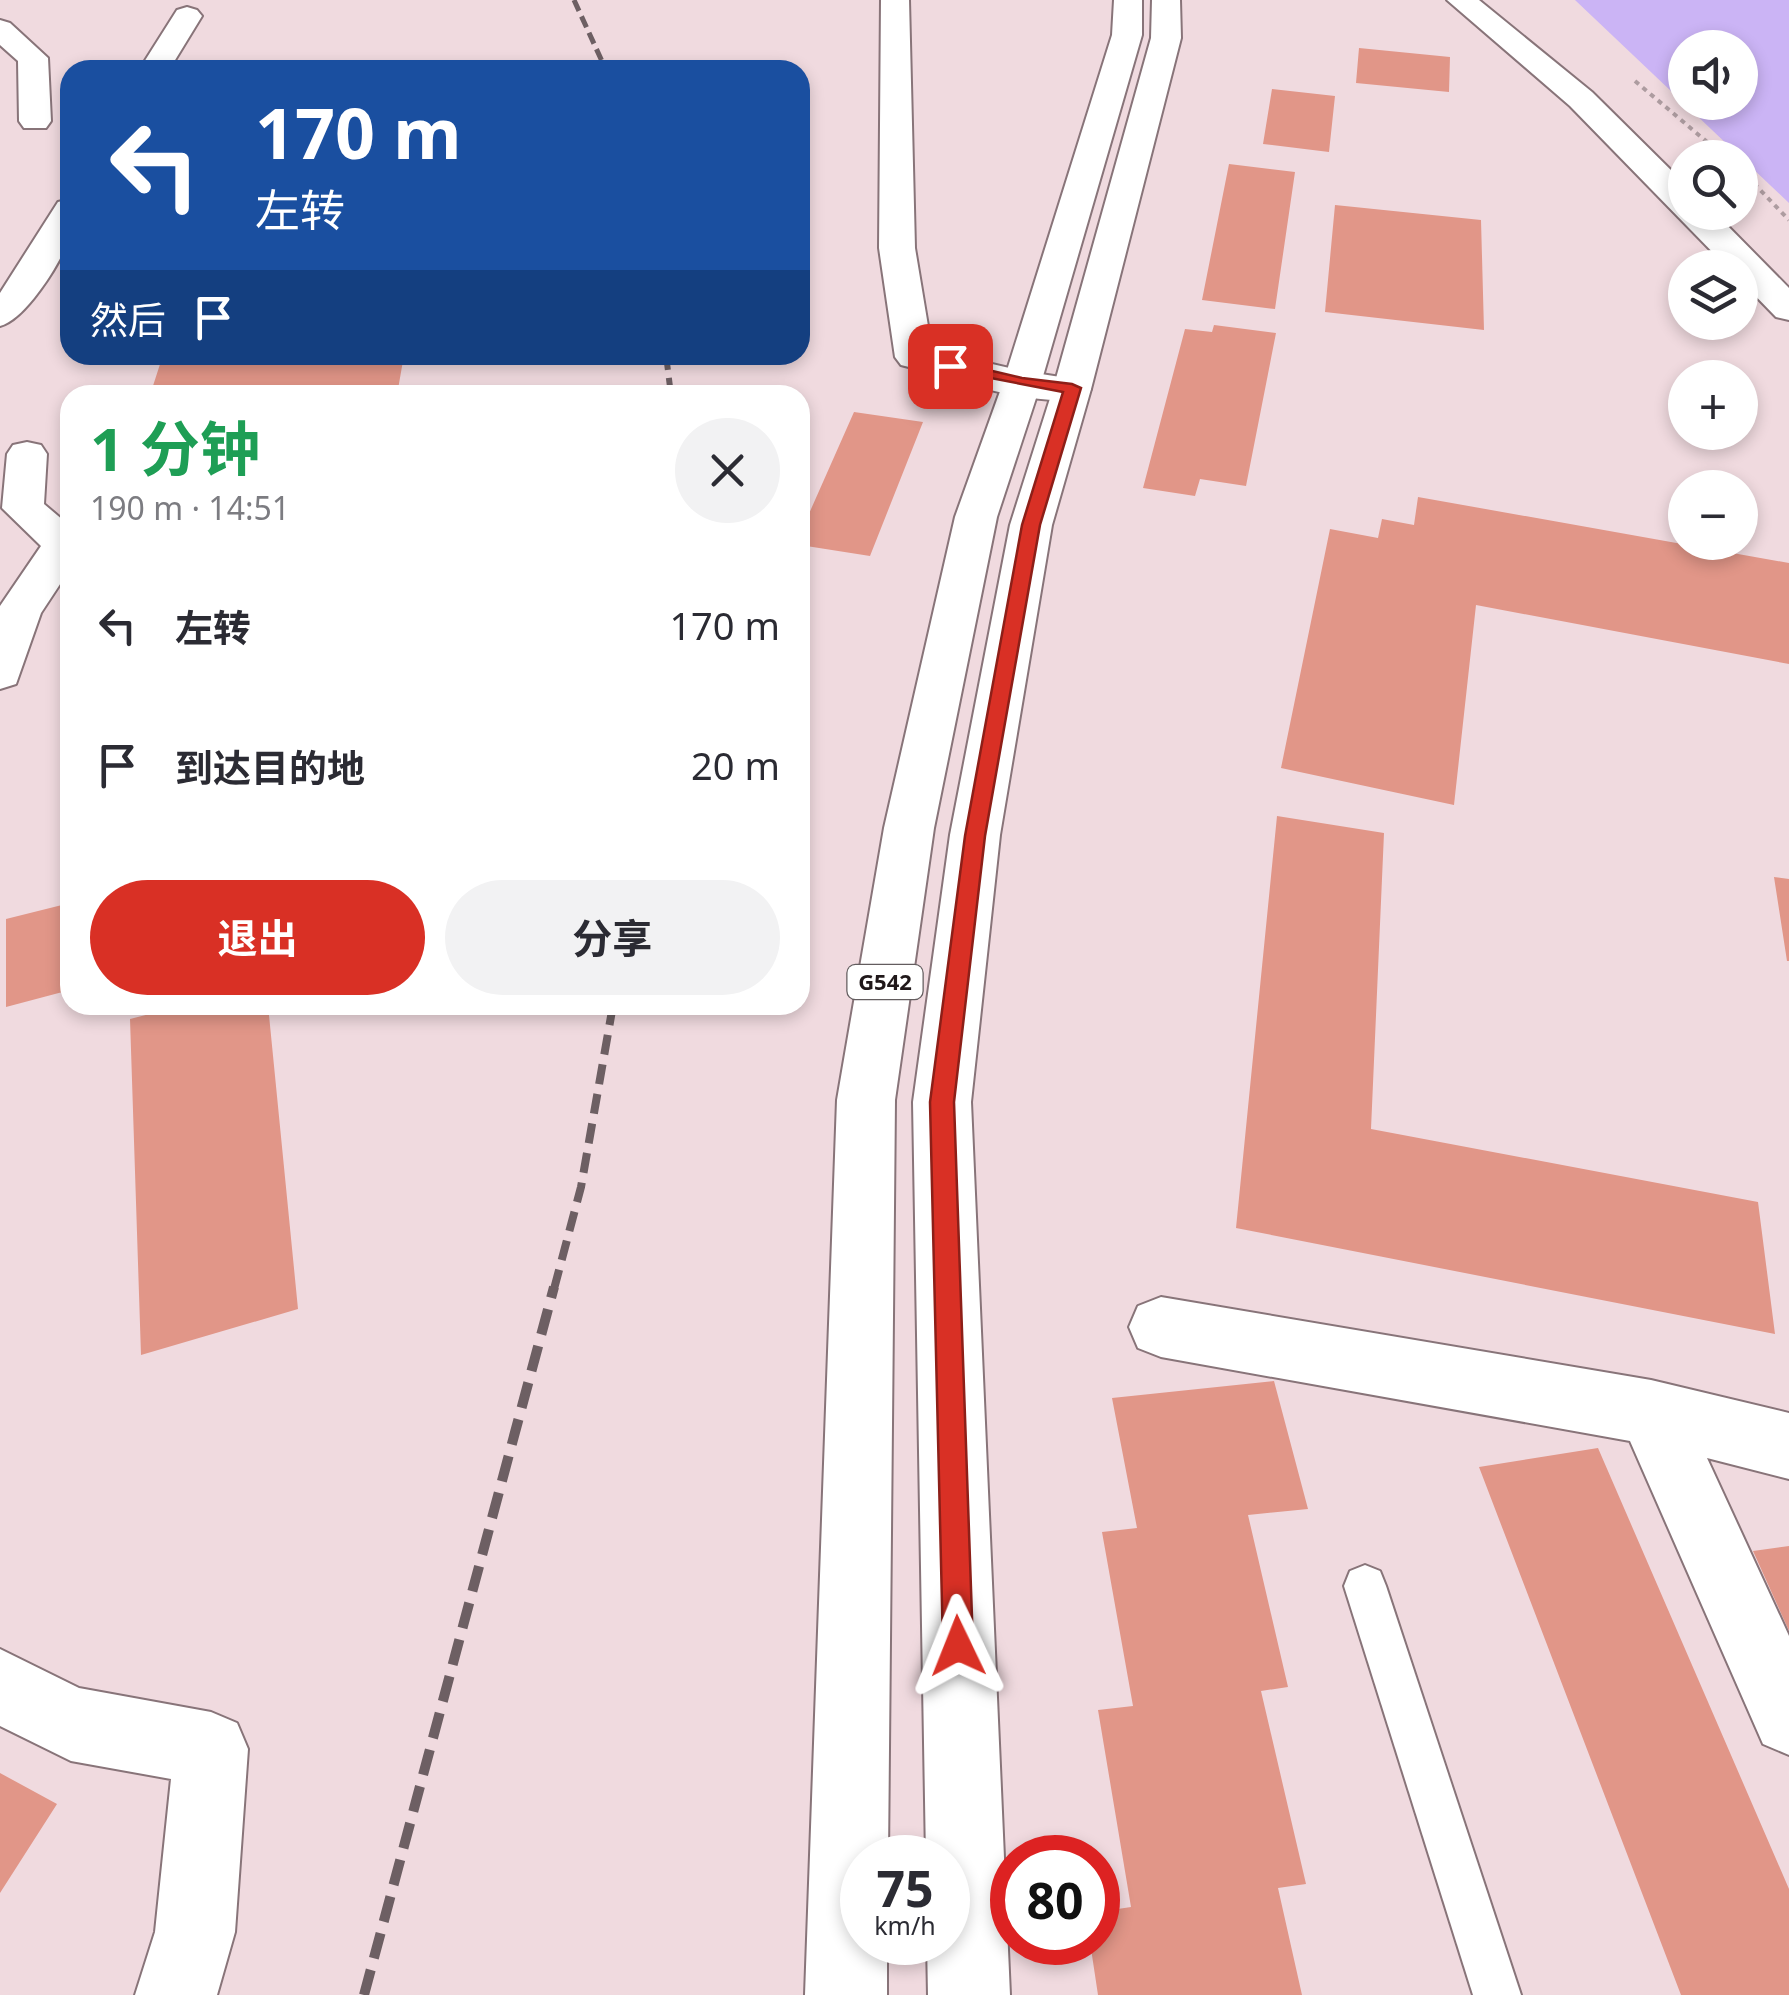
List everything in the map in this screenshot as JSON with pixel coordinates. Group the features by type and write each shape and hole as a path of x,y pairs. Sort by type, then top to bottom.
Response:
{"main road":[{"path":"894,0 898,248 914,358 1047,386"},
{"name":"G542","path":"969,1995 942,1102 975,836 1031,525 1047,386 1126,35 1128,0"},
{"name":"G542","path":"846,1995 866,1100 909,828 976,518 1047,386 1166,38 1166,0"},
{"path":"1461,0 1580,98 1668,187"},
{"path":"160,60 186,16"},
{"path":"0,28 33,58 35,122"},
{"path":"0,113 60,128"},
{"path":"0,315 12,303 60,226"},
{"path":"1712,230 1789,308"},
{"path":"27,454 23,508 60,538"},
{"path":"0,673 19,612 60,555"},
{"path":"1161,1327 1651,1412 1789,1446"},
{"path":"1651,1412 1789,1718"},
{"path":"0,1686 71,1724 211,1749 195,1932 176,1995"}],"lane":[{"path":"1365,1586 1497,1995"}],"path":[{"path":"1758,188 1789,220"}],"shaded area":[{"path":"1575,0 1789,0 1789,203 1758,174 1758,140 1723,140 1702,120 1758,120 1758,30 1668,30 1668,88"}],"building":[{"path":"1359,48 1450,57 1449,92 1356,83"},
{"path":"1272,89 1335,96 1329,152 1263,144"},
{"path":"1229,164 1295,172 1275,309 1202,300"},
{"path":"1335,205 1481,220 1484,330 1325,312"},
{"path":"1214,325 1276,333 1246,486 1200,479 1195,496 1143,488 1185,329 1212,332"},
{"path":"160,365 402,365 399,385 153,385"},
{"path":"854,412 923,422 870,556 810,547 810,511"},
{"path":"1418,497 1668,541 1668,560 1758,557 1789,563 1789,664 1476,605 1454,805 1281,768 1330,529 1378,538 1382,519 1414,525"},
{"path":"1277,816 1384,833 1371,1129 1758,1202 1775,1334 1236,1228"},
{"path":"1774,877 1789,879 1789,961 1787,961"},
{"path":"60,906 60,993 6,1007 6,919"},
{"path":"146,1015 269,1015 298,1309 141,1355 130,1019"},
{"path":"1274,1381 1308,1509 1248,1515 1288,1687 1261,1691 1306,1884 1278,1888 1302,1995 1098,1995 1093,1965 1120,1965 1120,1909 1131,1907 1098,1710 1133,1706 1102,1532 1137,1528 1112,1398"},
{"path":"1598,1448 1789,1889 1789,1995 1681,1995 1479,1467"},
{"path":"1789,1546 1789,1631 1753,1551"},
{"path":"0,1773 57,1804 0,1893"}],"railway":[{"path":"574,0 601,60"},
{"path":"667,365 670,385"},
{"path":"554,1289 581,1187 611,1015"},
{"path":"364,1995 554,1287"}],"route":[{"path":"950,366 1072,388 1031,525 975,836 942,1102 958,1646"}]}
